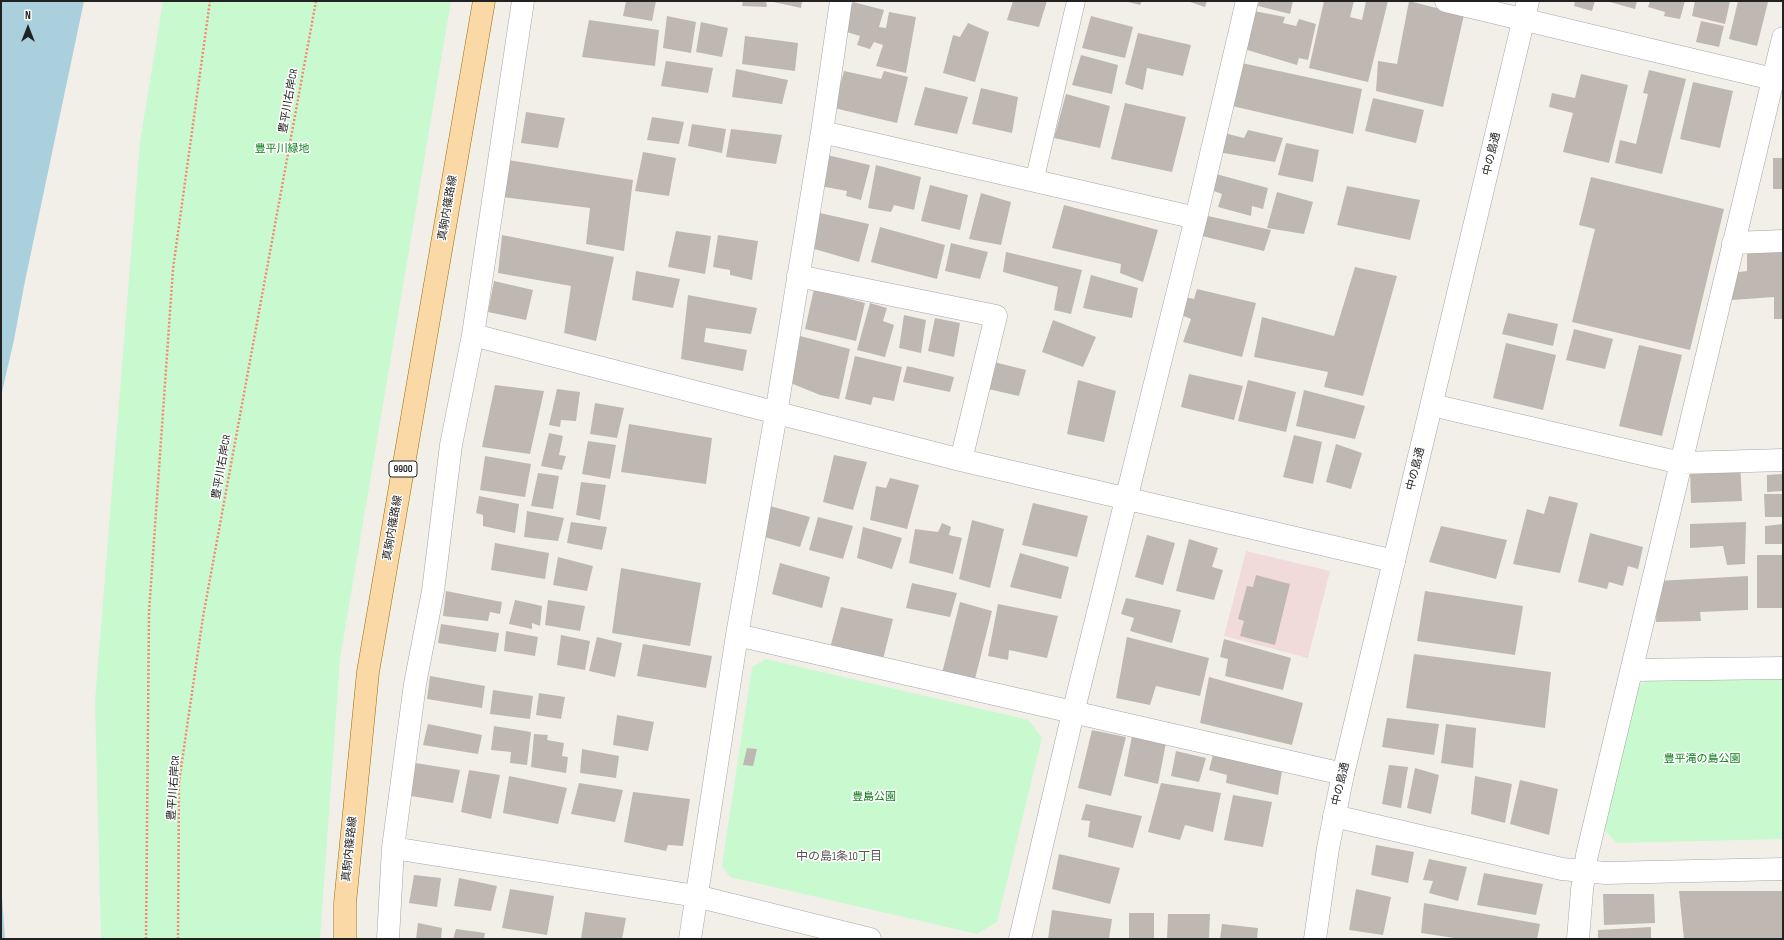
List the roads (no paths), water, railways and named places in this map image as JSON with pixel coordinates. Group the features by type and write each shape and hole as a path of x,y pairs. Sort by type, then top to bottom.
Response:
{"main road":[{"name":"真駒内篠路線","path":"345,939 345,903 368,672 484,1"}],"street":[{"path":"388,939 393,848 415,684 433,592 451,445 473,336 523,1"},
{"path":"690,939 737,635 776,414 822,132 841,1"},
{"path":"1020,939 1196,218 1246,1"},
{"path":"1446,1 1526,10 1773,79"},
{"name":"中の島通","path":"1314,939 1322,882 1343,774 1526,10"},
{"path":"1578,939 1585,871 1733,243 1783,38"},
{"path":"822,132 1034,182 1196,218"},
{"path":"1733,243 1783,241"},
{"path":"798,276 996,316 960,460"},
{"path":"473,336 960,460 1394,561"},
{"path":"1432,405 1681,463 1783,460"},
{"path":"737,635 1343,774"},
{"path":"1632,670 1783,668"},
{"path":"1334,816 1562,870 1605,873 1783,869"},
{"path":"393,848 696,896 870,939"}],"lane":[{"path":"1034,182 1076,1"}],"water":[{"path":"1,1 84,1 14,340 1,396"},
{"path":"1,882 5,939 1,939"}],"district":[{"name":"中の島1条10丁目","path":"839,857"}],"park label":[{"name":"豊平川緑地","path":"282,149"},
{"name":"豊平滝の島公園","path":"1702,759"},
{"name":"豊島公園","path":"874,797"}]}
